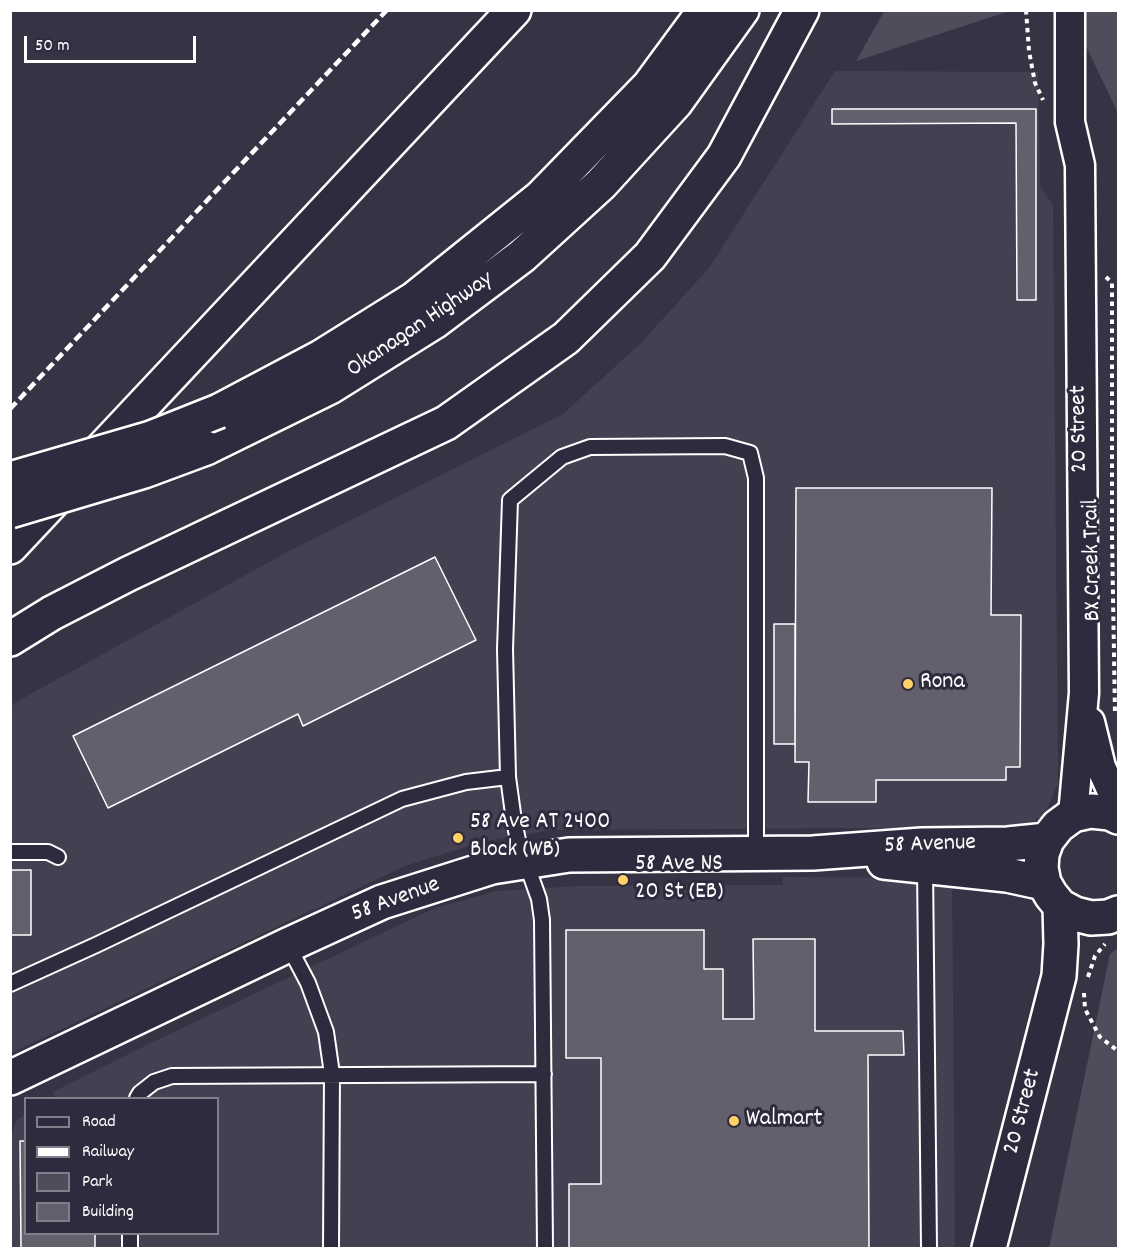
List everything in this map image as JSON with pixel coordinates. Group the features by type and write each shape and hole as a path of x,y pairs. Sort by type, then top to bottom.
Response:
{"main road":[{"path":"10,547 514,10"},
{"name":"Okanagan Highway","path":"10,479 151,438 219,411 321,357 414,299 542,197 649,86 705,10"},
{"name":"Okanagan Highway","path":"10,512 134,475 206,448 330,387 435,322 522,256 601,184 676,102 742,10"},
{"path":"10,639 52,613 128,574 446,423 566,338 650,256 724,156 801,10"},
{"path":"1047,840 1058,826 1073,815 1091,811 1110,813 1119,817"},
{"name":"58 Avenue","path":"10,1078 382,902 492,867 569,855 813,854 922,845 1008,844 1047,840"},
{"name":"20 Street","path":"1047,840 1042,854 1041,868 1052,894 1061,944 1077,982"},
{"name":"58 Avenue","path":"813,854 1006,874 1052,894 1075,915 1111,924"},
{"name":"20 Street","path":"989,1248 1077,982 1078,950 1111,924"}],"street":[{"name":"20 Street","path":"1070,10 1070,122 1080,165 1084,693 1073,815"},
{"name":"20 Street","path":"1084,693 1101,767 1119,805"}],"lane":[{"path":"545,1248 542,920 539,899 514,821 508,777 505,649 510,500 562,457 590,447 725,446 750,453 756,478 756,854"},
{"path":"10,984 402,799 466,782 508,777"},
{"path":"10,852 48,852 58,856"},
{"path":"925,867 929,1248"},
{"path":"288,945 308,983 326,1032 332,1074 331,1248"},
{"path":"138,1097 154,1082 172,1076 544,1074"}],"path":[{"path":"1026,10 1029,51 1035,83 1047,109"},
{"name":"BX Creek Trail","path":"1080,247 1112,283 1115,724"},
{"path":"1111,924 1095,956 1077,982 1085,1009 1100,1037 1119,1051"}],"shaded area":[{"path":"835,71 1038,72 1040,186 1053,206 1058,784 1044,815 1024,827 551,830 485,841 405,866 11,1053 11,705 289,551 563,414 640,344 709,268"},
{"path":"783,877 952,878 955,1248 11,1248 11,1139 16,1121 24,1115 24,1235 219,1235 219,1097 55,1097 53,1092 435,908 497,891 579,886 783,885"}],"green space":[{"path":"885,10 1010,10 1010,11 856,61"},
{"path":"1069,11 1118,11 1118,113"},
{"path":"1118,948 1118,1248 1049,1248 1110,954"}],"building":[{"path":"832,109 1036,109 1036,300 1017,300 1016,123 832,124"},
{"name":"Rona","path":"796,488 992,488 991,615 1021,615 1020,767 1006,767 1006,780 876,780 876,802 808,802 809,762 795,762"},
{"path":"435,557 476,640 303,726 298,714 108,808 73,736"},
{"path":"774,624 795,624 795,744 774,744"},
{"path":"10,870 31,870 31,935 10,935"},
{"name":"Walmart","path":"566,930 704,930 704,969 723,969 723,1019 754,1019 753,939 815,939 815,1031 903,1031 904,1055 868,1055 869,1248 569,1248 569,1184 601,1184 601,1058 566,1058"},
{"path":"20,1141 24,1141 24,1235 95,1235 95,1248 21,1248"}],"railway":[{"path":"10,409 387,10"}],"place":[{"name":"Rona","path":"908,684"},
{"name":"58 Ave AT 2400 Block (WB)","path":"458,838"},
{"name":"58 Ave NS 20 St (EB)","path":"623,880"},
{"name":"Walmart","path":"734,1121"}]}
